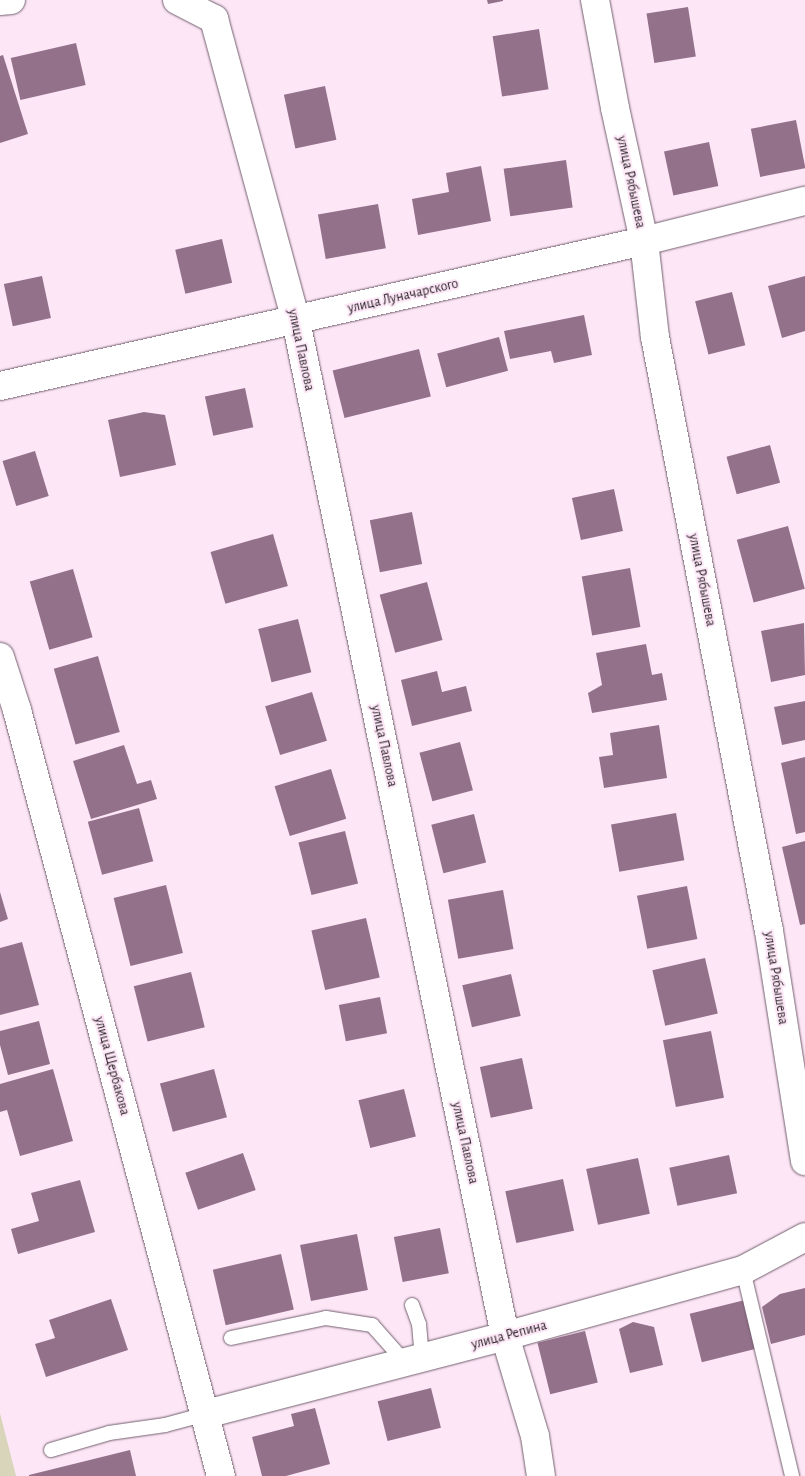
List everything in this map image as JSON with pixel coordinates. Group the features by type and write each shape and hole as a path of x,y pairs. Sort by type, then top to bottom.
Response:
{"street":[{"path":"0,1 11,0"},
{"name":"улица Павлова","path":"177,0 214,19 296,321 505,1336 535,1436 541,1476"},
{"name":"улица Рябышева","path":"595,0 615,108 644,242 655,337 769,931 805,1161"},
{"name":"улица Луначарского","path":"0,386 644,242 805,201"},
{"name":"улица Щербакова","path":"0,657 17,710 221,1476"},
{"name":"улица Репина","path":"206,1414 505,1336 743,1270 805,1237"}],"lane":[{"path":"743,1270 792,1476"},
{"path":"231,1338 326,1318 372,1325 413,1359 419,1324 412,1305"},
{"path":"51,1450 109,1433 165,1425 206,1414"}],"shaded area":[{"path":"0,1413 16,1476 0,1476"}],"building":[{"path":"487,0 503,0 503,1 488,4"},
{"path":"688,7 696,56 654,63 647,14"},
{"path":"539,29 549,89 502,97 493,36"},
{"path":"76,43 86,85 20,100 11,58"},
{"path":"3,55 28,134 0,143 0,56"},
{"path":"325,86 336,140 295,149 284,95"},
{"path":"796,120 805,168 760,177 751,129"},
{"path":"709,142 718,186 673,196 664,152"},
{"path":"566,160 573,208 510,216 504,169"},
{"path":"481,166 491,221 418,235 412,199 449,192 446,173"},
{"path":"378,204 386,248 326,259 318,215"},
{"path":"222,239 232,283 185,294 175,250"},
{"path":"42,276 51,318 13,326 4,284"},
{"path":"805,276 805,331 782,338 768,286"},
{"path":"732,292 745,345 708,355 695,301"},
{"path":"584,315 592,355 554,363 551,351 510,359 504,331"},
{"path":"499,337 508,371 446,387 437,354"},
{"path":"419,349 431,397 344,418 333,371"},
{"path":"245,388 253,427 213,436 205,397"},
{"path":"144,412 165,415 176,465 120,477 108,420"},
{"path":"770,445 780,483 737,494 727,457"},
{"path":"35,451 49,496 16,506 2,461"},
{"path":"614,489 623,531 581,540 572,498"},
{"path":"412,512 422,564 380,572 370,520"},
{"path":"788,526 805,589 754,603 737,540"},
{"path":"273,534 288,586 225,604 211,552"},
{"path":"630,568 640,627 592,636 582,577"},
{"path":"73,569 93,637 49,650 30,581"},
{"path":"427,582 443,640 395,653 380,595"},
{"path":"298,619 311,672 272,682 258,629"},
{"path":"804,623 805,675 771,682 761,631"},
{"path":"646,644 652,675 662,673 667,700 592,713 588,693 602,685 596,653"},
{"path":"98,656 120,732 76,745 54,669"},
{"path":"437,671 442,692 466,686 472,711 412,726 401,680"},
{"path":"312,692 327,741 280,755 265,706"},
{"path":"805,701 805,740 782,745 774,707"},
{"path":"659,725 667,778 604,788 599,757 613,755 610,733"},
{"path":"460,742 473,790 432,801 419,753"},
{"path":"124,745 137,784 151,780 157,799 91,819 73,761"},
{"path":"805,757 805,832 796,834 781,763"},
{"path":"331,769 346,819 290,836 275,786"},
{"path":"139,808 153,861 102,875 88,822"},
{"path":"676,813 684,860 619,872 611,824"},
{"path":"474,814 486,863 443,873 431,825"},
{"path":"345,831 358,883 311,895 298,843"},
{"path":"805,841 805,924 800,925 782,847"},
{"path":"166,885 183,953 131,966 114,898"},
{"path":"687,886 697,939 647,949 637,896"},
{"path":"503,890 513,949 458,959 448,900"},
{"path":"0,892 8,919 0,922"},
{"path":"366,918 380,977 325,990 311,931"},
{"path":"22,942 39,1005 0,1015 0,948"},
{"path":"705,958 718,1014 665,1026 652,970"},
{"path":"191,972 205,1027 148,1042 134,986"},
{"path":"511,974 521,1016 472,1027 462,985"},
{"path":"380,997 387,1033 346,1041 339,1005"},
{"path":"39,1021 50,1064 8,1075 0,1045 0,1031"},
{"path":"711,1031 724,1098 676,1107 663,1040"},
{"path":"522,1058 533,1109 491,1118 480,1067"},
{"path":"53,1069 73,1141 20,1156 7,1110 0,1112 0,1084"},
{"path":"214,1069 227,1117 173,1132 160,1083"},
{"path":"404,1089 416,1137 370,1148 358,1100"},
{"path":"243,1153 256,1190 198,1210 185,1173"},
{"path":"729,1155 737,1193 677,1206 669,1168"},
{"path":"638,1158 650,1214 598,1225 586,1169"},
{"path":"563,1179 574,1231 516,1243 505,1191"},
{"path":"80,1180 95,1232 18,1254 11,1229 39,1221 31,1193"},
{"path":"440,1228 449,1273 403,1282 394,1237"},
{"path":"357,1234 368,1290 311,1301 300,1245"},
{"path":"281,1254 294,1310 226,1325 213,1270"},
{"path":"805,1288 805,1335 771,1344 762,1307 780,1294"},
{"path":"111,1299 128,1350 46,1377 35,1344 55,1338 49,1320"},
{"path":"745,1300 757,1349 702,1362 690,1314"},
{"path":"633,1322 654,1327 663,1365 630,1373 619,1329"},
{"path":"585,1331 598,1382 550,1394 537,1343"},
{"path":"431,1388 441,1428 388,1441 378,1401"},
{"path":"315,1408 330,1464 286,1476 262,1476 252,1437 294,1426 291,1414"},
{"path":"130,1450 136,1476 29,1476 29,1475"}]}
